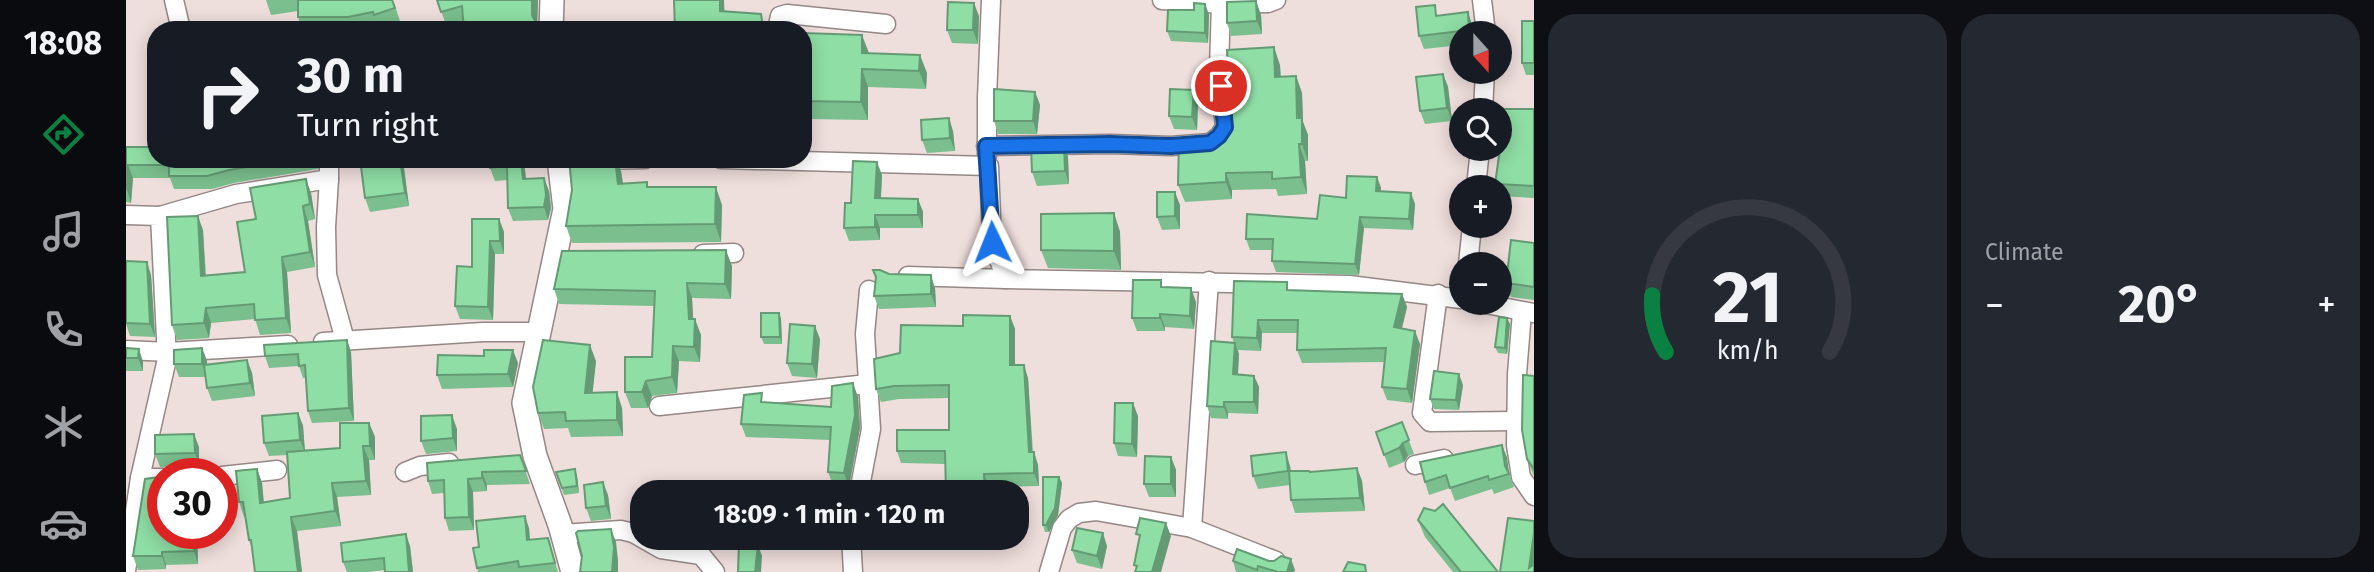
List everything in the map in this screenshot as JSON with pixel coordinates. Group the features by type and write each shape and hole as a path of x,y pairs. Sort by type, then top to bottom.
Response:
{"street":[{"path":"174,0 179,21"},
{"path":"551,21 552,0"},
{"path":"991,0 986,146 992,242 1006,279"},
{"path":"1162,0 1221,4 1268,3 1276,0"},
{"path":"1482,0 1485,21"},
{"path":"986,146 1171,146 1210,143 1225,127 1219,68 1221,4"},
{"path":"779,21 780,16 787,14 886,24"},
{"path":"812,161 989,166"},
{"path":"329,168 327,275 345,340"},
{"path":"560,168 565,209 562,255 540,332 524,403 529,457 562,534 573,572"},
{"path":"126,215 160,216 236,194 329,179"},
{"path":"126,571 127,548 140,478 168,352 160,216"},
{"path":"679,254 734,253"},
{"path":"894,276 1349,285 1449,296"},
{"path":"1192,528 1209,281"},
{"path":"861,480 871,429 865,334 869,290"},
{"path":"1438,294 1422,413 1430,422 1516,421"},
{"path":"1528,313 1517,374 1516,421 1510,446 1521,477 1534,496"},
{"path":"126,350 168,352 345,340 439,337 483,332 540,332"},
{"path":"659,405 868,384"},
{"path":"1415,465 1465,455"},
{"path":"405,472 420,466 471,462"},
{"path":"238,474 277,470"},
{"path":"140,478 147,478"},
{"path":"1049,572 1062,528 1069,519 1079,513 1096,511 1192,528 1276,561"},
{"path":"562,534 621,530 633,533 661,549 701,555 715,572"},
{"path":"852,550 853,572"}],"building":[{"path":"298,0 392,0 395,8 374,15 373,12 348,17 298,17"},
{"path":"437,0 532,0 532,15 535,21 463,21 462,6 441,12"},
{"path":"674,0 720,0 720,11 761,14 762,21 675,21"},
{"path":"1256,1 1257,21 1227,23 1227,2"},
{"path":"948,2 974,3 973,30 947,30"},
{"path":"1194,3 1205,4 1205,33 1167,31 1168,10 1194,10"},
{"path":"1435,5 1436,16 1468,12 1468,21 1449,21 1449,32 1419,36 1416,7"},
{"path":"1522,21 1534,21 1534,63 1522,63"},
{"path":"812,33 862,35 862,53 920,55 919,71 862,69 861,102 812,101"},
{"path":"1274,47 1275,77 1296,76 1297,118 1302,118 1302,144 1299,144 1301,177 1272,179 1272,172 1226,173 1226,182 1178,185 1179,139 1230,134 1227,50"},
{"path":"1443,74 1447,108 1420,111 1416,77"},
{"path":"994,89 1035,92 1033,121 994,121"},
{"path":"1170,89 1194,90 1192,117 1169,116"},
{"path":"1512,109 1534,109 1534,186 1512,185 1512,175 1496,175 1498,161 1512,161"},
{"path":"949,118 950,138 922,140 921,120"},
{"path":"1064,144 1065,171 1032,172 1031,145"},
{"path":"126,147 147,147 147,165 128,165 126,190"},
{"path":"853,161 877,162 875,198 918,199 918,215 875,215 875,227 844,228 845,203 851,203"},
{"path":"169,168 241,168 207,176 169,176"},
{"path":"361,168 401,168 405,193 365,198"},
{"path":"507,168 522,168 523,179 544,178 544,207 508,208"},
{"path":"570,168 616,168 618,184 647,182 647,187 716,187 715,224 566,226 572,190"},
{"path":"1347,176 1377,177 1376,191 1411,193 1409,219 1360,217 1355,264 1272,261 1273,239 1246,239 1247,214 1317,219 1320,195 1346,198"},
{"path":"306,179 310,204 303,206 310,252 282,257 286,318 255,320 254,304 206,308 204,323 172,325 167,217 198,216 201,276 245,272 237,222 256,219 250,188"},
{"path":"1157,192 1175,192 1175,216 1157,217"},
{"path":"1114,213 1114,251 1041,250 1041,214"},
{"path":"472,219 499,219 500,241 490,241 488,307 455,306 457,266 472,267"},
{"path":"1511,240 1534,243 1534,287 1512,284 1512,252 1510,252"},
{"path":"726,250 725,284 687,283 689,319 695,319 694,347 673,346 672,377 646,381 642,392 625,392 625,357 652,357 655,291 554,289 562,251"},
{"path":"126,261 147,262 150,324 126,323"},
{"path":"873,270 889,274 931,275 931,294 874,296 876,277"},
{"path":"1133,280 1161,280 1161,287 1191,288 1190,316 1160,314 1160,318 1132,318"},
{"path":"1234,281 1287,282 1287,290 1402,294 1394,327 1415,331 1407,389 1382,387 1386,348 1297,350 1298,320 1258,320 1257,338 1232,337"},
{"path":"761,313 779,313 780,337 761,337"},
{"path":"963,315 1010,316 1010,365 1024,365 1029,452 1034,452 1034,473 984,474 984,480 946,480 945,451 897,451 897,430 949,430 949,385 876,389 874,359 900,353 901,325 963,326"},
{"path":"1499,317 1507,318 1505,348 1495,347"},
{"path":"790,324 815,326 812,364 787,363"},
{"path":"347,340 349,408 308,411 305,365 299,366 298,354 265,356 264,345"},
{"path":"543,340 590,345 585,393 617,392 617,420 566,421 565,412 538,413 533,387"},
{"path":"1211,341 1235,343 1233,374 1254,376 1254,402 1224,402 1224,407 1207,406"},
{"path":"126,348 139,349 138,358 126,358"},
{"path":"202,348 202,364 174,364 174,350"},
{"path":"484,350 513,350 508,374 437,375 438,355 484,356"},
{"path":"247,360 250,383 207,388 204,365"},
{"path":"1434,371 1459,374 1456,400 1430,399"},
{"path":"1523,375 1534,376 1534,469 1527,459 1522,430"},
{"path":"853,383 855,415 844,473 828,472 831,427 741,424 744,395 762,393 761,402 831,407 832,386"},
{"path":"1115,403 1133,403 1132,444 1114,443"},
{"path":"298,413 300,440 264,443 262,416"},
{"path":"452,415 453,438 421,441 421,416"},
{"path":"1402,422 1409,440 1384,455 1376,432"},
{"path":"340,423 369,423 370,446 363,446 366,481 332,483 335,511 291,517 298,572 255,572 243,502 239,502 238,471 257,469 260,503 290,498 287,452 340,448"},
{"path":"194,434 195,453 155,454 155,435"},
{"path":"1502,445 1509,474 1489,480 1488,476 1450,488 1446,475 1425,482 1420,462"},
{"path":"1286,452 1288,471 1253,476 1251,456"},
{"path":"520,455 526,471 482,472 482,478 468,479 469,517 445,518 444,480 428,481 427,463"},
{"path":"1145,456 1171,457 1171,484 1144,484"},
{"path":"1357,468 1360,498 1291,500 1289,471"},
{"path":"575,469 577,486 562,488 556,472"},
{"path":"1043,477 1059,477 1055,508 1046,525 1043,525"},
{"path":"145,479 147,549 194,551 162,552 162,556 133,556"},
{"path":"603,482 606,506 586,508 584,485"},
{"path":"1443,504 1498,572 1461,572 1418,520 1424,508 1435,511"},
{"path":"525,516 527,540 548,538 555,563 519,567 518,561 477,568 473,548 479,547 476,521"},
{"path":"1140,518 1166,523 1152,572 1135,572 1140,535 1136,534"},
{"path":"1508,518 1534,521 1529,568 1534,564 1534,572 1500,572"},
{"path":"1077,528 1103,533 1097,556 1072,550"},
{"path":"611,529 614,547 612,572 580,572 582,556 576,533"},
{"path":"406,534 409,572 385,572 384,558 343,562 341,543"},
{"path":"1237,549 1269,561 1281,556 1291,559 1287,572 1258,566 1257,570 1233,561"},
{"path":"739,550 757,550 755,572 738,572"},
{"path":"1348,562 1365,565 1366,572 1343,572"}],"route":[{"path":"992,242 986,146 1171,146 1210,143 1225,127 1221,86"}]}
